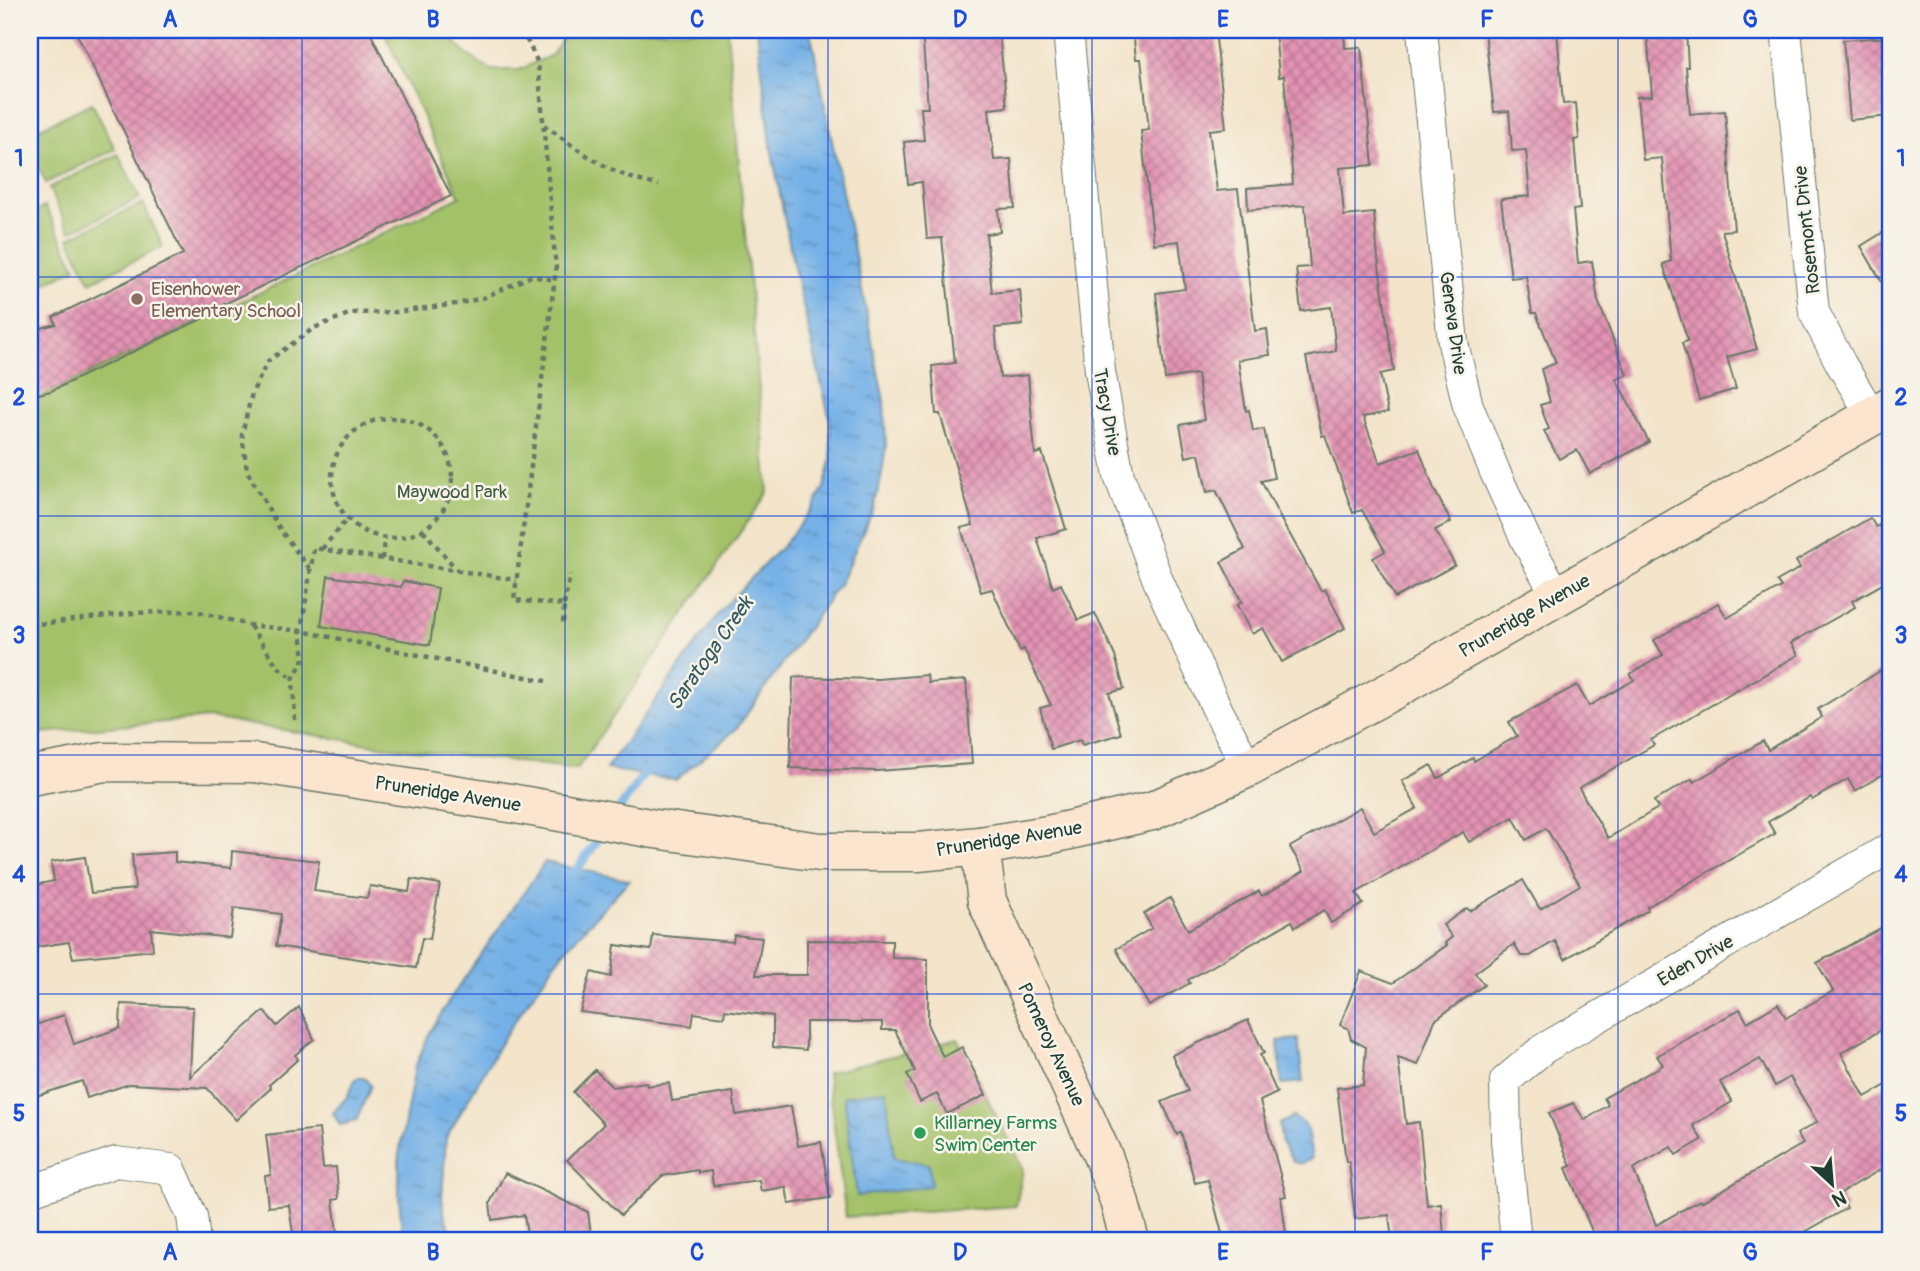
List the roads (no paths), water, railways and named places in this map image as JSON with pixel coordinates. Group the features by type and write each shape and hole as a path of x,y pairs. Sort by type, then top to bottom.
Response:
{"main road":[{"name":"Pruneridge Avenue","path":"30,776 104,762 256,763 655,830 820,852 918,852 1048,835 1152,810 1248,768 1395,689 1881,411"},
{"name":"Pomeroy Avenue","path":"980,846 986,901 1103,1157 1118,1197 1123,1240"}],"street":[{"name":"Tracy Drive","path":"1068,30 1100,371 1119,475 1159,583 1218,711 1248,768"},
{"name":"Geneva Drive","path":"1422,30 1453,343 1468,406 1526,540 1557,596"},
{"name":"Rosemont Drive","path":"1786,30 1814,312 1841,364 1881,411"},
{"name":"Eden Drive","path":"1516,1241 1506,1141 1505,1081 1543,1049 1890,848"},
{"path":"30,1191 116,1162 171,1169 192,1216 195,1241"}],"water":[{"path":"757,30 810,30 884,401 886,446 874,508 840,583 736,729 676,780 606,769 721,610 784,544 814,506 824,488 831,461 830,420 793,263 772,152"},
{"path":"545,862 629,880 563,952 507,1032 446,1138 442,1199 445,1217 455,1241 403,1241 399,1154 415,1067 429,1034 452,996"},
{"path":"1298,1039 1303,1082 1282,1084 1278,1041"},
{"path":"356,1078 365,1078 371,1086 356,1121 340,1125 333,1113 347,1097"},
{"path":"886,1090 894,1158 929,1164 931,1186 857,1196 844,1096"},
{"path":"1293,1117 1306,1125 1312,1157 1303,1164 1294,1162 1282,1144 1279,1124"}],"waterway":[{"name":"Saratoga Creek","path":"618,811 650,765"},
{"name":"Saratoga Creek","path":"572,877 606,828"}],"place":[{"name":"Eisenhower Elementary School","path":"137,299"},
{"name":"Killarney Farms Swim Center","path":"920,1133"}],"park label":[{"name":"Maywood Park","path":"452,491"}]}
